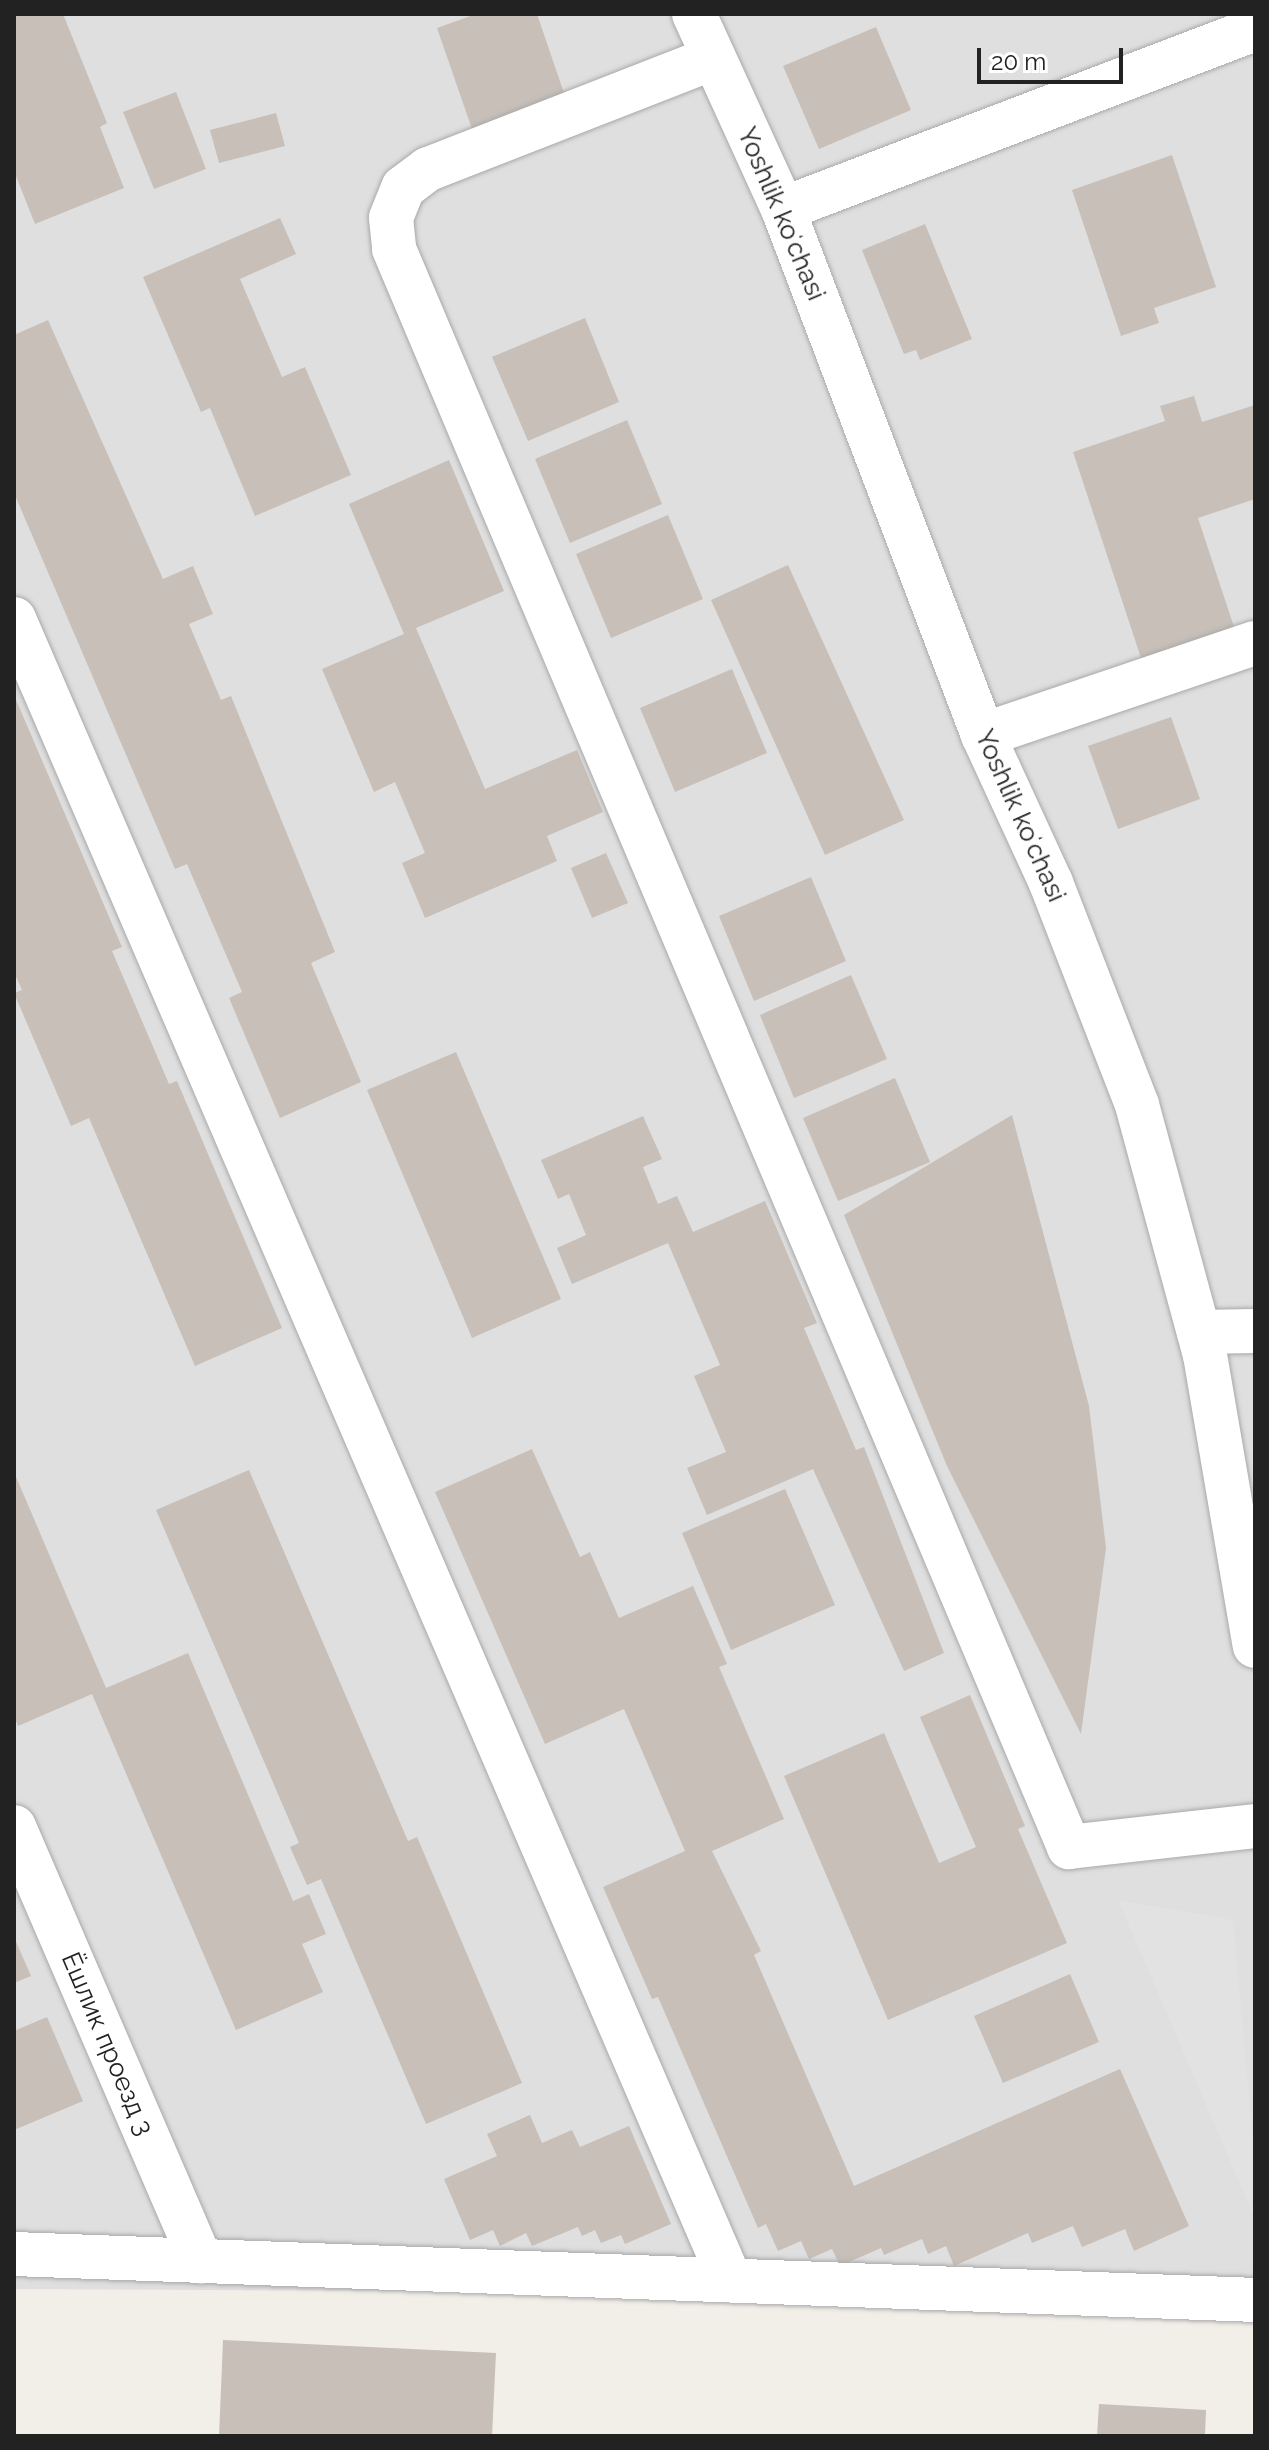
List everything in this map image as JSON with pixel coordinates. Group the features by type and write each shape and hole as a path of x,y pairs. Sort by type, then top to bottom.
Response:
{"street":[{"name":"Yoshlik koʻchasi","path":"694,14 783,209 983,735 1051,883 1110,1029 1160,1181 1199,1332 1255,1646"},
{"path":"783,209 1255,29"},
{"path":"713,58 428,169 403,188 391,218 394,249 1069,1847 1255,1826"},
{"path":"14,619 730,2280"},
{"path":"983,735 1255,643"},
{"path":"1199,1332 1255,1331"},
{"name":"Ёшлик проезд 3","path":"14,1827 201,2261"},
{"path":"14,2254 1255,2300"}],"shaded area":[{"path":"14,14 1255,14 1255,2295 14,2289"},
{"path":"1118,1900 1233,1920 1255,2161 1255,2219"}],"building":[{"path":"14,14 63,14 107,123 100,127 124,188 35,224 14,171"},
{"path":"476,14 537,14 565,96 472,129 437,28"},
{"path":"876,27 911,110 819,149 783,66"},
{"path":"176,92 206,169 154,189 123,112"},
{"path":"276,113 285,146 219,163 210,130"},
{"path":"1172,155 1216,287 1154,308 1159,323 1121,336 1072,190"},
{"path":"280,218 296,254 240,279 282,377 305,367 351,475 255,516 210,408 201,412 143,277"},
{"path":"925,224 972,339 920,360 916,350 904,354 862,250"},
{"path":"585,318 619,402 528,441 492,357"},
{"path":"48,320 163,579 193,566 213,614 189,624 221,700 231,696 335,952 311,963 361,1082 280,1118 229,998 242,992 187,864 175,869 14,493 14,335"},
{"path":"1194,396 1202,422 1255,405 1255,499 1198,518 1234,627 1141,658 1073,452 1165,421 1160,406"},
{"path":"627,420 662,504 570,543 535,459"},
{"path":"449,460 504,591 416,628 485,789 577,750 603,812 547,836 557,861 425,918 402,863 425,853 395,782 374,792 322,669 404,634 349,504"},
{"path":"668,515 703,599 611,638 576,554"},
{"path":"788,565 904,820 825,855 711,600"},
{"path":"732,669 767,753 675,792 640,708"},
{"path":"14,695 122,947 112,951 169,1084 177,1081 282,1328 195,1366 89,1118 71,1126 14,993 22,990 14,972"},
{"path":"1171,717 1200,799 1118,829 1088,746"},
{"path":"606,853 628,903 592,918 571,868"},
{"path":"811,877 846,961 754,1001 719,916"},
{"path":"851,975 887,1059 794,1098 760,1015"},
{"path":"456,1052 561,1299 472,1338 367,1090"},
{"path":"895,1078 930,1162 838,1201 803,1118"},
{"path":"1012,1115 1089,1406 1106,1548 1081,1734 947,1466 844,1215"},
{"path":"643,1116 662,1159 643,1167 658,1204 677,1196 693,1232 765,1201 817,1323 804,1328 856,1450 864,1447 944,1653 904,1671 813,1469 707,1515 687,1468 726,1452 694,1376 720,1365 668,1243 572,1284 557,1248 586,1235 569,1194 558,1199 541,1160"},
{"path":"532,1449 580,1557 590,1552 619,1618 693,1586 727,1664 719,1667 784,1819 712,1851 761,1951 754,1955 854,2186 1120,2069 1189,2226 1134,2251 1125,2229 1082,2247 1073,2226 1032,2243 1028,2233 954,2266 946,2246 928,2254 922,2239 884,2255 881,2248 840,2266 832,2249 809,2259 801,2241 778,2251 766,2224 758,2228 658,1997 652,1999 603,1887 685,1851 624,1709 545,1744 435,1492"},
{"path":"249,1470 408,1841 417,1837 522,2083 426,2124 321,1879 307,1885 290,1847 299,1843 156,1510"},
{"path":"14,1472 106,1688 188,1653 293,1901 309,1894 326,1934 302,1944 323,1992 236,2030 92,1694 18,1726 14,1716"},
{"path":"785,1489 835,1605 731,1650 682,1533"},
{"path":"970,1695 1025,1826 1018,1829 1067,1943 888,2020 784,1776 884,1733 939,1863 976,1847 920,1717"},
{"path":"14,1937 31,1976 14,1983"},
{"path":"1070,1974 1099,2042 1003,2083 974,2016"},
{"path":"47,2017 83,2101 14,2130 14,2031"},
{"path":"530,2115 542,2143 572,2130 580,2147 629,2126 671,2224 625,2244 621,2235 601,2243 595,2230 582,2236 578,2227 532,2246 526,2233 500,2246 493,2230 470,2240 444,2179 497,2156 487,2134"},
{"path":"223,2340 496,2353 492,2436 219,2436"},
{"path":"1099,2404 1206,2410 1205,2436 1097,2436"}]}
